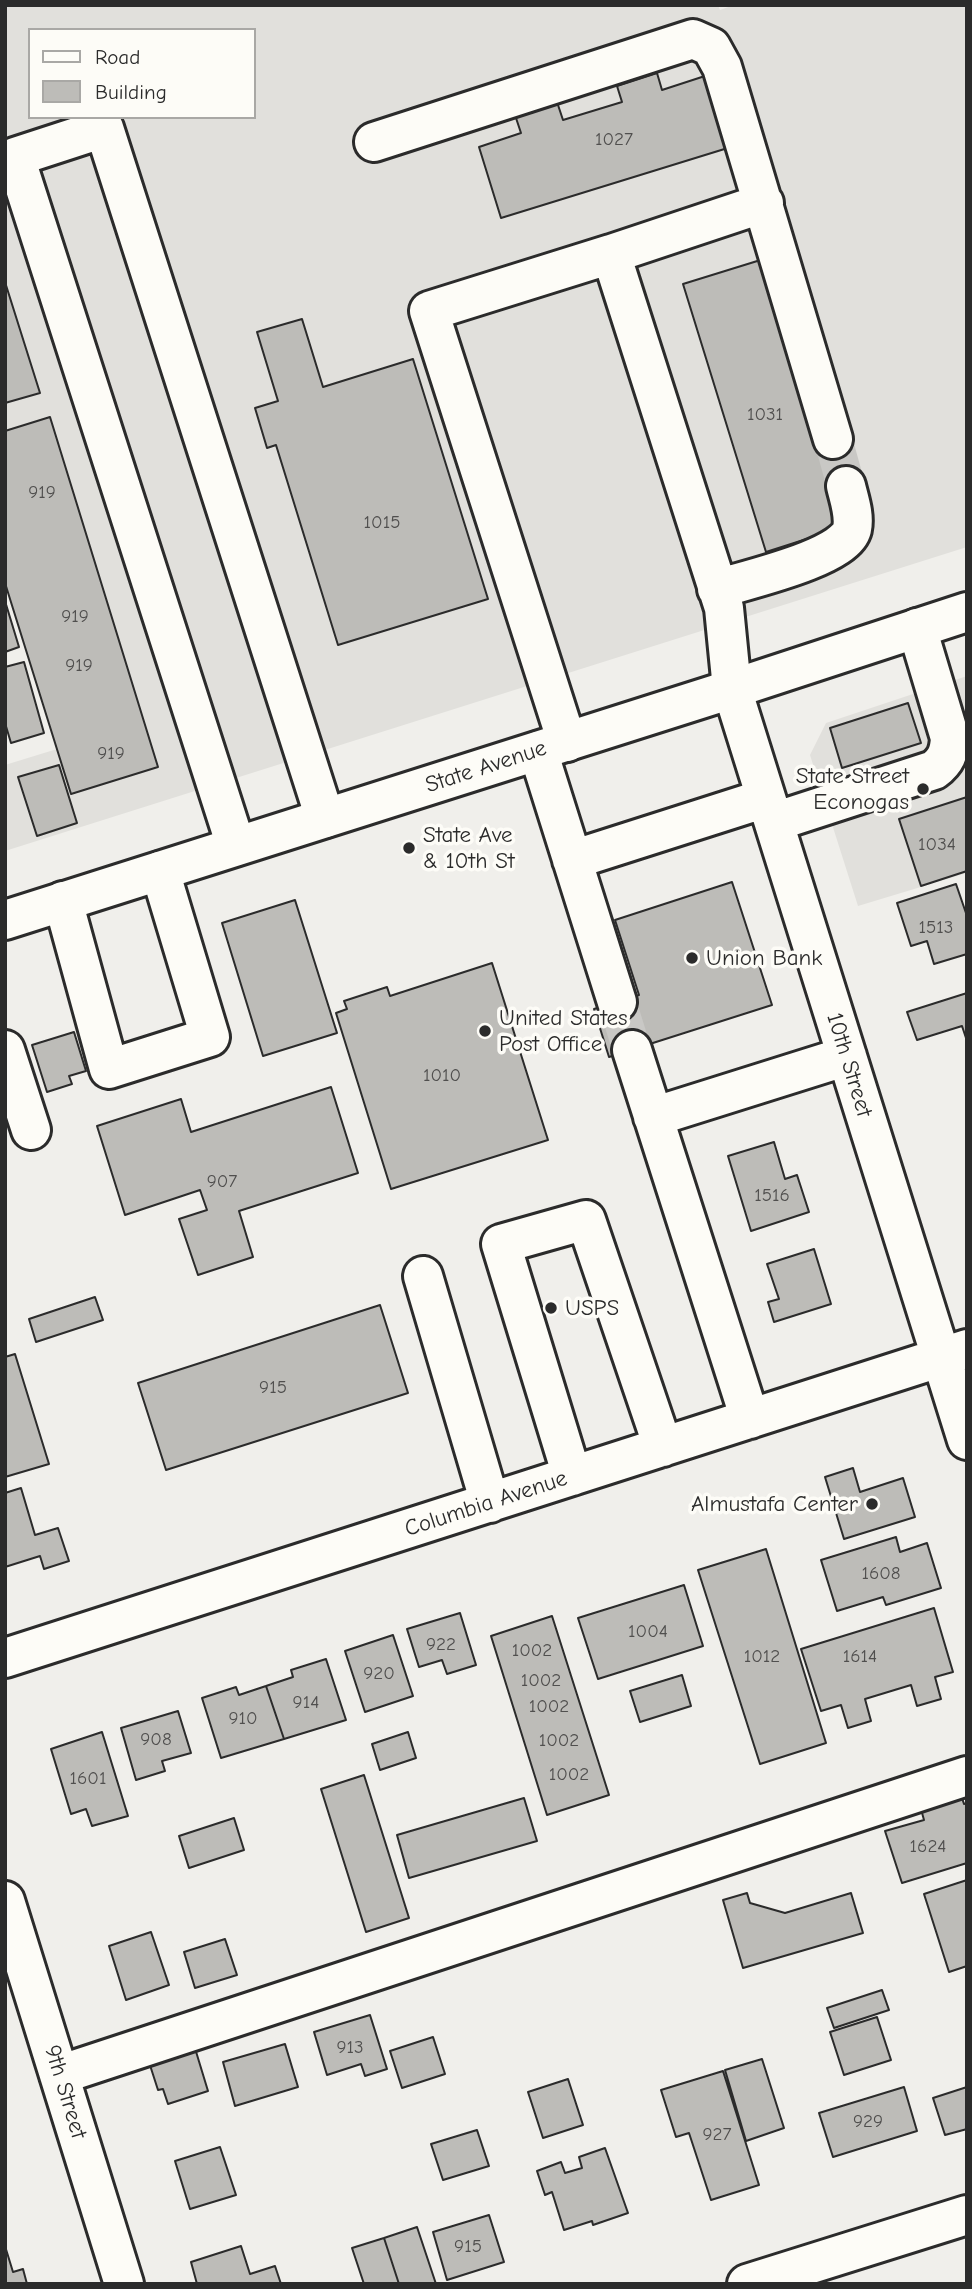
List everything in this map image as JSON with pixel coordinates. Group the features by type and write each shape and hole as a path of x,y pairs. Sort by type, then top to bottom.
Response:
{"street":[{"path":"374,142 693,39 711,47 722,67 833,439"},
{"path":"236,846 18,209 15,157 104,128 325,818"},
{"path":"617,1002 572,860 552,746 429,312 764,203"},
{"name":"10th Street","path":"611,254 724,608 732,690 847,1056 954,1353 967,1440"},
{"path":"717,589 812,560 831,551 845,540 852,530 853,513 846,486"},
{"name":"State Avenue","path":"5,920 732,690 967,612"},
{"path":"572,860 934,770 943,763 949,751 950,738 917,628"},
{"path":"63,901 109,1069 210,1037 160,871"},
{"path":"5,1049 31,1130"},
{"path":"632,1050 750,1419"},
{"path":"653,1117 847,1056"},
{"path":"572,1476 501,1244 586,1220 663,1447"},
{"path":"423,1276 490,1503"},
{"name":"Columbia Avenue","path":"5,1658 954,1353"},
{"path":"59,2074 967,1776"},
{"name":"9th Street","path":"5,1901 124,2284"},
{"path":"747,2284 967,2215"}],"shaded area":[{"path":"5,5 718,5 720,10 734,5 967,5 967,547 5,851 5,765 57,749 5,583"},
{"path":"967,676 967,873 858,906 810,755 826,723"}],"building":[{"path":"657,73 662,90 708,75 731,147 501,218 479,147 521,133 515,115 557,102 563,120 622,102 617,86"},
{"path":"767,258 839,437 854,484 841,528 766,552 683,284"},
{"path":"5,282 40,393 5,403"},
{"path":"302,319 323,387 413,359 488,599 338,645 276,445 267,448 255,408 278,401 257,332"},
{"path":"50,417 158,767 71,794 5,583 5,431"},
{"path":"5,601 19,647 5,652"},
{"path":"24,662 44,733 11,743 5,723 5,667"},
{"path":"908,703 921,743 842,768 830,728"},
{"path":"59,765 77,823 37,836 18,777"},
{"path":"967,797 967,871 921,886 899,819"},
{"name":"Union Bank","path":"732,882 772,1005 609,1057 594,1009 639,995 615,920"},
{"path":"956,884 967,916 967,954 934,964 927,941 911,946 897,903"},
{"path":"295,900 337,1033 263,1056 222,923"},
{"path":"492,963 548,1140 391,1189 336,1013 347,1009 344,1001 387,987 390,996"},
{"path":"967,993 967,1041 962,1026 917,1040 907,1012"},
{"path":"74,1032 86,1071 69,1076 72,1084 47,1092 32,1045"},
{"path":"331,1087 358,1173 239,1211 253,1257 198,1275 179,1219 207,1210 200,1190 125,1215 97,1126 181,1099 191,1132"},
{"path":"774,1142 785,1179 797,1175 809,1212 751,1231 728,1156"},
{"path":"814,1249 831,1304 774,1322 768,1302 779,1299 767,1264"},
{"path":"95,1297 103,1320 36,1342 29,1319"},
{"path":"380,1305 408,1393 166,1470 138,1383"},
{"path":"15,1354 49,1464 5,1477 5,1357"},
{"name":"Almustafa Center","path":"853,1468 860,1492 903,1478 915,1517 844,1539 825,1477"},
{"path":"21,1488 35,1535 58,1528 69,1561 44,1569 40,1556 5,1567 5,1493"},
{"path":"896,1537 900,1552 927,1543 941,1588 886,1605 883,1597 837,1611 821,1560"},
{"path":"766,1549 826,1743 760,1764 698,1570"},
{"path":"684,1585 703,1646 598,1679 578,1618"},
{"path":"934,1608 953,1672 935,1677 941,1699 917,1706 911,1685 865,1699 871,1721 848,1728 841,1705 821,1711 801,1649"},
{"path":"460,1613 476,1665 447,1674 442,1660 419,1667 407,1629"},
{"path":"552,1616 609,1795 547,1815 491,1636"},
{"path":"393,1635 413,1696 365,1712 345,1651"},
{"path":"326,1659 346,1720 284,1739 266,1686 293,1677 291,1670"},
{"path":"682,1675 691,1706 640,1722 630,1691"},
{"path":"266,1686 284,1739 221,1758 202,1698 236,1687 239,1695"},
{"path":"178,1711 191,1753 162,1761 165,1771 136,1780 121,1728"},
{"path":"102,1732 128,1816 92,1826 86,1809 71,1814 51,1749"},
{"path":"408,1732 416,1758 380,1770 372,1744"},
{"path":"364,1775 409,1918 366,1932 321,1789"},
{"path":"959,1789 964,1804 967,1803 967,1863 902,1883 885,1831 924,1820 919,1802"},
{"path":"524,1798 537,1841 409,1878 397,1835"},
{"path":"234,1818 244,1850 189,1868 179,1836"},
{"path":"967,1880 967,1966 949,1972 924,1894"},
{"path":"747,1893 750,1903 785,1913 851,1893 863,1933 743,1968 723,1900"},
{"path":"151,1932 169,1985 126,2000 109,1946"},
{"path":"225,1939 237,1975 195,1988 184,1952"},
{"path":"882,1990 889,2010 834,2028 827,2008"},
{"path":"370,2015 387,2069 365,2076 361,2064 327,2075 314,2032"},
{"path":"877,2017 891,2060 844,2075 830,2032"},
{"path":"433,2037 445,2074 402,2088 390,2051"},
{"path":"285,2044 298,2087 235,2106 223,2062"},
{"path":"194,2045 208,2091 168,2104 163,2089 158,2090 148,2059"},
{"path":"762,2059 784,2128 746,2141 725,2070"},
{"path":"723,2071 759,2185 711,2200 689,2133 676,2137 661,2090"},
{"path":"568,2079 583,2125 543,2138 528,2092"},
{"path":"904,2087 917,2131 833,2157 819,2113"},
{"path":"967,2087 967,2129 945,2135 933,2098"},
{"path":"477,2130 489,2166 443,2180 431,2144"},
{"path":"220,2147 236,2195 190,2209 175,2161"},
{"path":"605,2148 628,2213 593,2225 592,2221 564,2230 552,2192 545,2195 537,2171 561,2162 565,2173 582,2168 579,2157"},
{"path":"489,2215 504,2262 447,2280 433,2232"},
{"path":"417,2227 436,2284 399,2284 384,2238"},
{"path":"384,2238 399,2284 364,2284 352,2248"},
{"path":"5,2246 13,2272 23,2269 27,2284 5,2284"},
{"path":"241,2246 250,2274 275,2266 281,2284 197,2284 191,2262"}],"tunnel":[{"path":"833,439 846,486"},
{"path":"617,1002 632,1050"}],"place":[{"name":"State Street Econogas","path":"923,789"},
{"name":"State Ave & 10th St","path":"409,848"},
{"name":"Union Bank","path":"692,958"},
{"name":"United States Post Office","path":"485,1031"},
{"name":"USPS","path":"551,1308"},
{"name":"Almustafa Center","path":"872,1504"}]}
